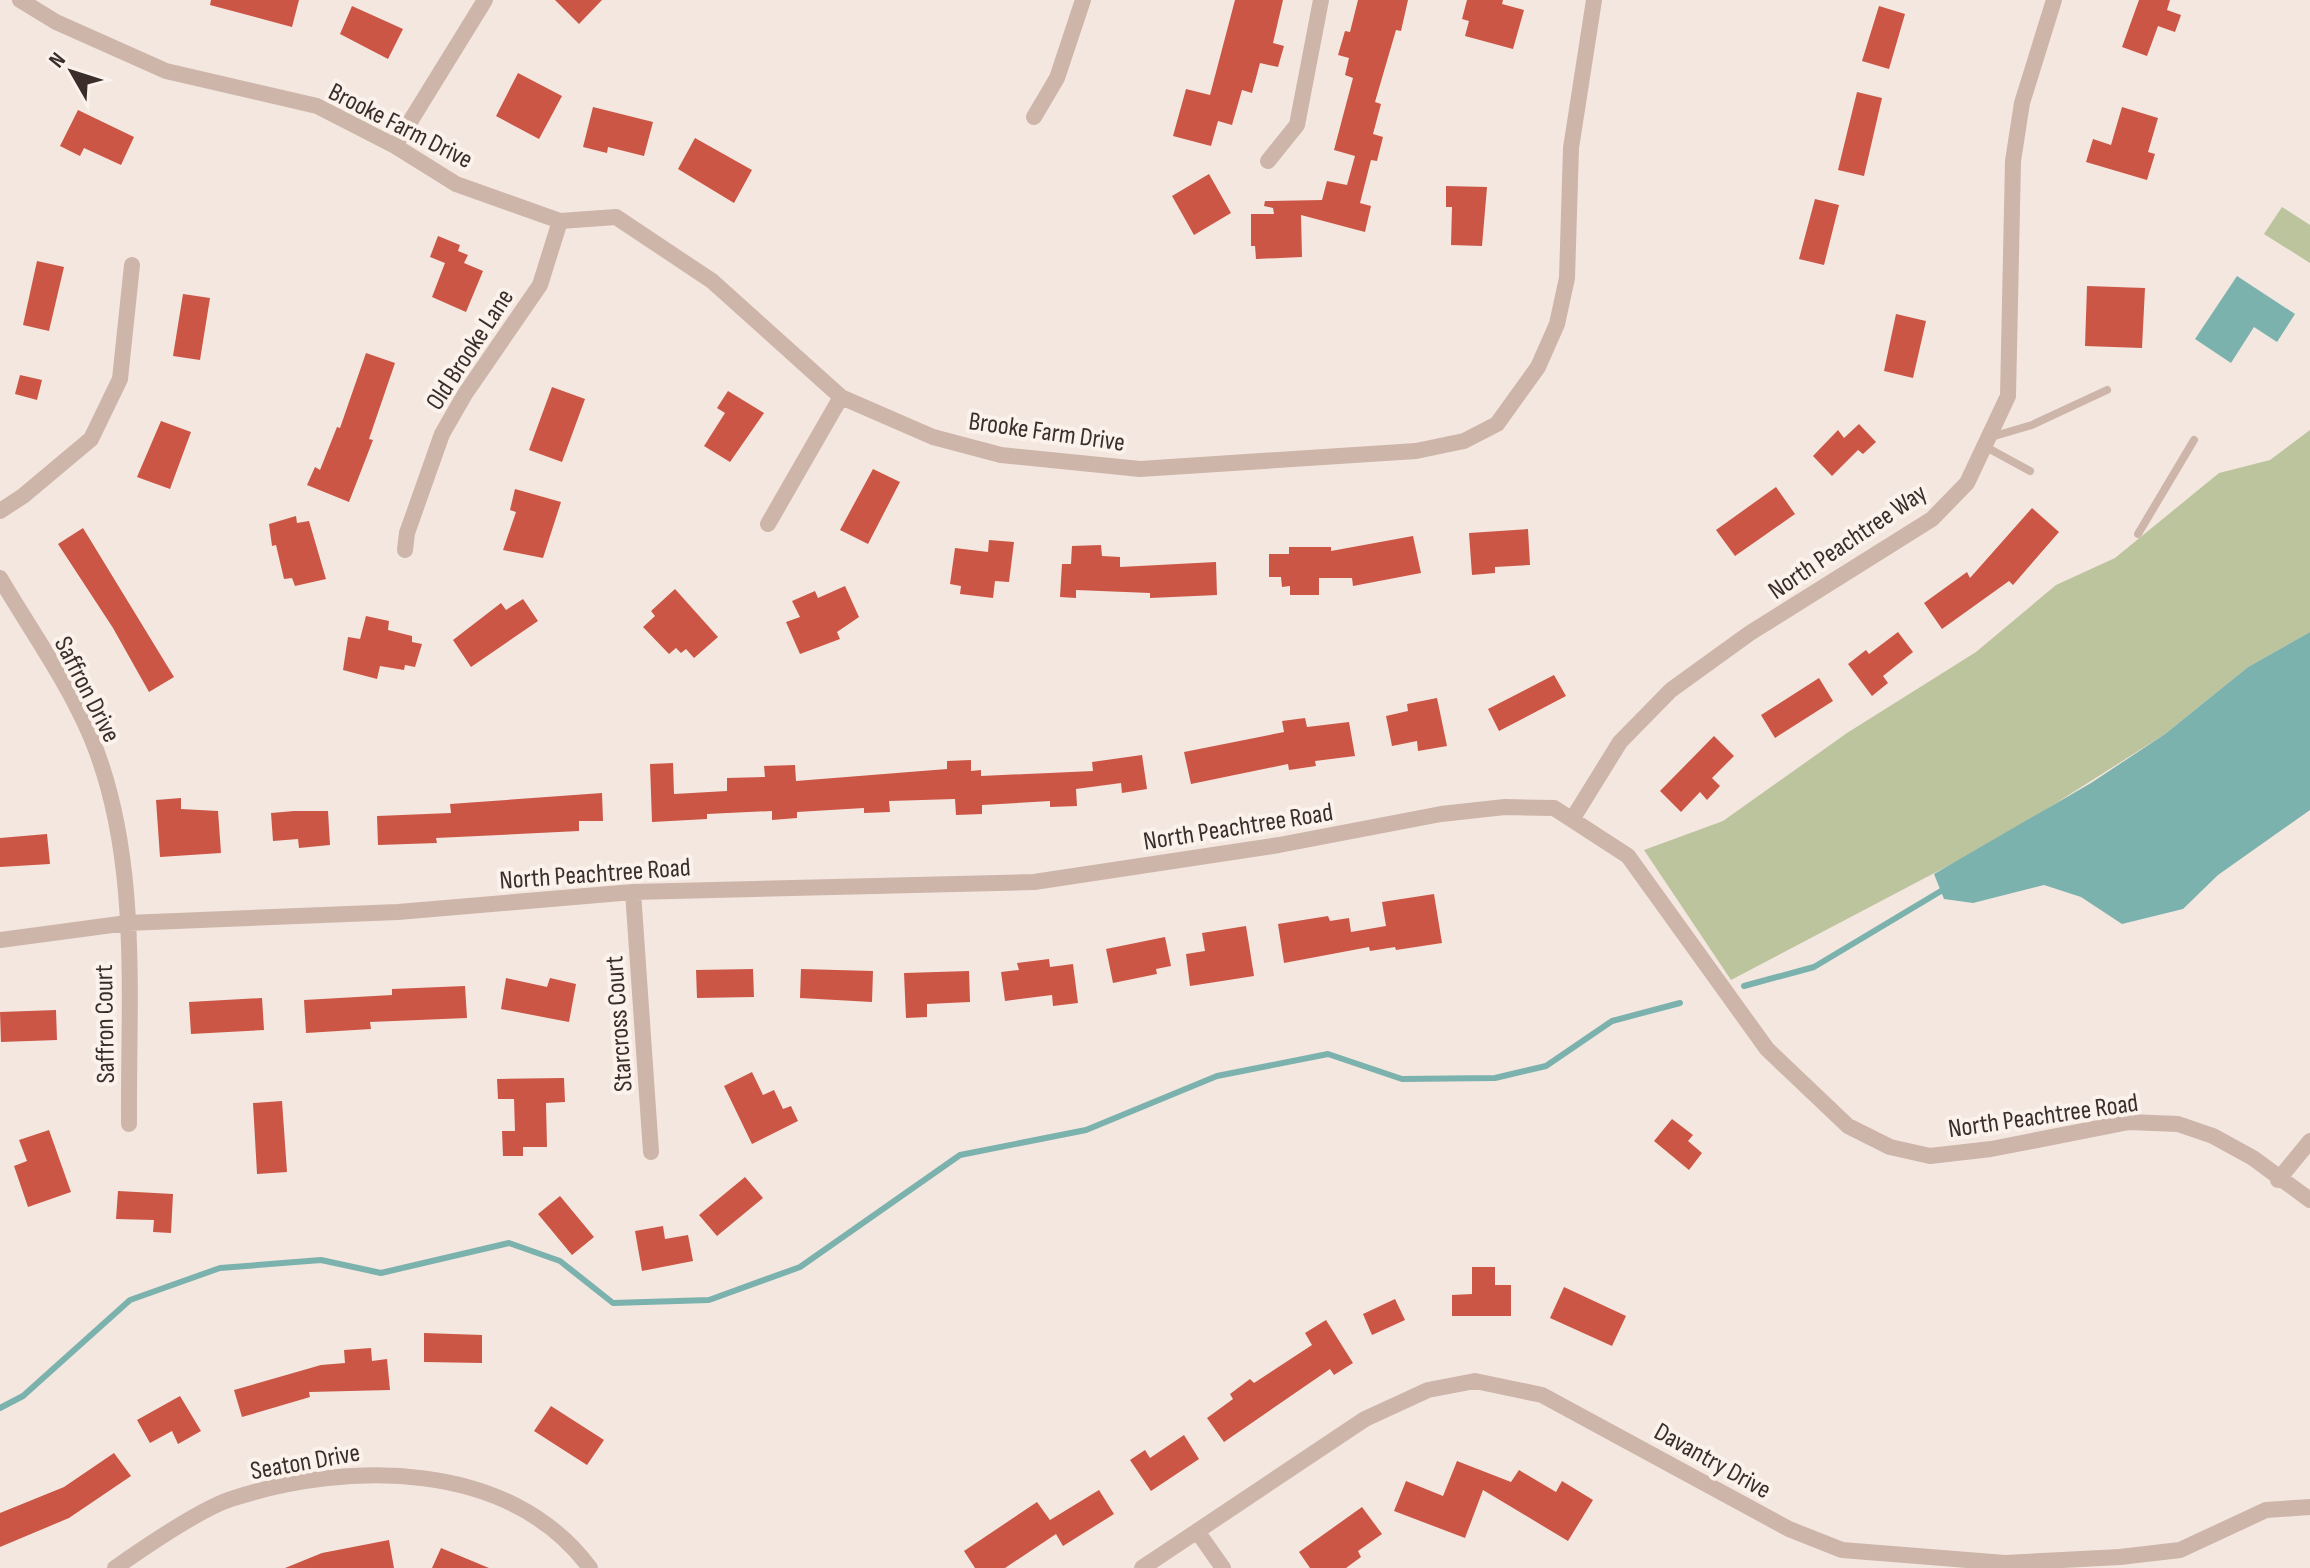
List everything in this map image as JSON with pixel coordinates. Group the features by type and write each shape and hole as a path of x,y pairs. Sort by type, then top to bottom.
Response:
{"street":[{"name":"Brooke Farm Drive","path":"20,0 56,22 166,71 317,106 395,146 456,184 560,221 616,217 712,281 841,397 933,437 1001,455 1140,469 1416,451 1464,441 1497,424 1538,367 1557,324 1567,278 1571,148 1594,0"},
{"path":"395,146 485,0"},
{"path":"1034,117 1057,78 1083,0"},
{"path":"1268,161 1297,125 1321,0"},
{"name":"North Peachtree Way","path":"1573,818 1620,742 1671,690 1750,633 1932,519 1967,483 1989,442 2008,396 2013,161 2022,103 2054,0"},
{"name":"Old Brooke Lane","path":"405,550 407,533 442,434 465,394 540,285 560,221"},
{"path":"0,511 23,496 91,439 120,379 132,265"},
{"path":"768,524 841,397"},
{"name":"Saffron Drive","path":"0,578 91,737 115,821 127,923"},
{"name":"North Peachtree Road","path":"0,940 127,923 398,912 633,892 1034,882 1279,845 1441,814 1517,807 1554,808 1628,856 1767,1049 1848,1126 1890,1147 1930,1156 1991,1149 2129,1122 2178,1124 2213,1136 2253,1158 2278,1180 2310,1200"},
{"name":"Starcross Court","path":"633,892 651,1152"},
{"name":"Saffron Court","path":"127,923 129,1124"},
{"path":"2278,1180 2310,1141"},
{"name":"Davantry Drive","path":"1142,1568 1365,1419 1428,1390 1475,1381 1542,1395 1789,1529 1842,1550 2005,1565 2120,1557 2180,1550 2266,1510 2310,1507"},
{"name":"Seaton Drive","path":"115,1568 228,1500 303,1480 373,1473 432,1478 489,1495 563,1537 574,1545 590,1568"},
{"path":"1197,1531 1223,1568"}],"lane":[{"path":"1989,442 2107,390"},
{"path":"2138,534 2194,440"},
{"path":"1989,442 2030,471"}],"green space":[{"path":"2282,207 2310,225 2310,263 2264,234"},
{"path":"2310,430 2310,632 2248,667 2165,734 2001,838 1731,980 1644,850 1723,821 1847,733 1976,652 2056,585 2115,558 2219,473 2270,460"}],"water":[{"path":"2237,276 2295,314 2277,342 2254,327 2231,363 2195,339"},
{"path":"2310,632 2310,810 2218,875 2183,909 2122,924 2081,897 2044,885 1973,903 1944,899 1934,874 2091,783 2165,734 2248,667"}],"building":[{"path":"211,0 299,0 292,27 210,5"},
{"path":"555,0 602,0 579,24"},
{"path":"1235,0 1283,0 1273,43 1284,46 1278,67 1260,63 1252,93 1242,90 1232,125 1218,121 1211,146 1173,136 1186,89 1210,95"},
{"path":"1358,0 1408,0 1401,31 1396,30 1375,102 1381,104 1373,134 1383,137 1377,161 1371,160 1360,203 1371,206 1365,232 1301,215 1302,257 1256,259 1255,246 1251,246 1251,214 1274,214 1273,208 1264,206 1265,201 1322,200 1327,181 1347,185 1355,156 1334,150 1353,78 1345,75 1349,58 1338,55 1345,31 1350,32"},
{"path":"1467,0 1503,0 1502,4 1524,10 1513,49 1465,36 1469,21 1462,19"},
{"path":"2139,0 2170,0 2167,10 2181,15 2175,32 2158,26 2147,56 2122,47"},
{"path":"352,6 403,29 388,59 340,34"},
{"path":"1879,6 1905,14 1889,69 1862,61"},
{"path":"518,73 562,96 539,139 496,116"},
{"path":"1857,92 1882,98 1864,176 1838,170"},
{"path":"593,107 653,122 644,156 608,147 607,153 583,147"},
{"path":"2122,107 2158,118 2148,152 2155,154 2147,180 2086,162 2093,139 2111,145"},
{"path":"78,110 134,137 121,165 84,148 80,156 60,146"},
{"path":"695,138 752,170 734,203 678,169"},
{"path":"1209,174 1231,213 1194,235 1172,196"},
{"path":"1446,186 1487,187 1482,246 1451,245 1452,207 1446,207"},
{"path":"1815,199 1839,205 1824,265 1799,259"},
{"path":"438,236 460,245 458,251 468,255 464,263 483,271 466,312 432,297 445,263 430,257"},
{"path":"37,261 64,267 49,331 23,325"},
{"path":"2087,286 2145,288 2142,348 2085,346"},
{"path":"183,294 210,298 200,360 173,356"},
{"path":"1896,314 1926,321 1913,378 1884,371"},
{"path":"366,353 395,363 369,439 373,440 349,502 307,485 315,467 320,470 337,427 340,428"},
{"path":"20,375 42,380 37,400 15,394"},
{"path":"552,387 585,399 562,462 529,450"},
{"path":"728,391 764,413 730,462 704,446 725,413 717,408"},
{"path":"161,421 191,432 170,489 137,477"},
{"path":"1859,424 1876,442 1863,454 1858,450 1832,476 1813,456 1838,430 1844,438"},
{"path":"873,469 900,482 868,544 840,530"},
{"path":"1776,487 1795,514 1735,556 1716,530"},
{"path":"515,489 561,502 543,558 503,550 516,512 510,510"},
{"path":"2032,508 2059,532 2013,585 2009,581 1942,629 1924,603 1967,572 1970,578"},
{"path":"296,516 297,523 309,521 326,579 295,586 292,578 284,579 276,545 272,546 269,524"},
{"path":"83,528 174,677 149,692 113,628 58,544"},
{"path":"1528,529 1530,565 1495,567 1495,573 1472,575 1469,533"},
{"path":"1413,536 1421,573 1353,586 1352,578 1319,578 1319,595 1290,595 1290,586 1282,587 1281,577 1269,577 1269,554 1289,554 1289,547 1331,547 1331,551"},
{"path":"989,540 1014,542 1009,582 995,581 993,598 960,594 961,586 950,584 955,548 988,552"},
{"path":"1101,545 1102,556 1120,557 1120,567 1216,562 1217,595 1150,598 1150,593 1076,590 1076,598 1060,597 1062,564 1071,564 1072,546"},
{"path":"845,586 859,617 837,632 840,639 800,654 786,622 800,617 792,601 815,591 818,598"},
{"path":"675,589 718,637 694,658 686,649 681,653 676,648 669,654 643,627 655,616 651,611"},
{"path":"523,599 538,621 471,667 453,640 501,603 506,610"},
{"path":"366,616 389,621 388,630 412,636 412,642 422,644 415,667 405,665 404,670 380,666 377,679 343,670 348,637 360,639"},
{"path":"1898,632 1913,652 1883,676 1888,683 1872,696 1848,664 1866,650 1869,654"},
{"path":"1554,675 1566,696 1499,731 1488,709"},
{"path":"1819,678 1833,701 1775,738 1761,715"},
{"path":"1437,698 1447,746 1418,751 1417,741 1392,746 1386,716 1408,711 1407,704"},
{"path":"1305,718 1307,727 1349,722 1355,756 1315,761 1316,766 1289,770 1288,764 1191,784 1184,752 1284,732 1282,721"},
{"path":"1714,736 1734,756 1712,778 1720,786 1707,800 1700,792 1681,812 1660,791"},
{"path":"1142,755 1147,789 1122,793 1121,783 1076,789 1077,806 1050,807 1050,801 982,805 982,814 956,815 955,799 889,801 890,812 864,813 864,808 797,812 797,818 772,820 772,811 707,814 707,819 652,822 650,764 673,763 674,794 727,791 727,778 765,777 764,766 795,765 796,781 947,769 947,761 971,760 971,771 981,770 981,776 1093,771 1092,762"},
{"path":"602,793 603,821 579,821 579,831 436,838 437,843 378,845 377,816 451,813 450,804"},
{"path":"181,798 181,809 218,811 221,853 160,857 156,800"},
{"path":"328,811 330,845 299,848 298,839 273,841 271,813"},
{"path":"47,834 50,864 0,867 0,838"},
{"path":"1434,894 1442,943 1396,950 1395,947 1370,951 1369,947 1284,963 1278,924 1328,916 1330,921 1349,918 1351,932 1386,926 1382,902"},
{"path":"1246,926 1254,976 1190,986 1186,954 1205,951 1202,933"},
{"path":"1165,937 1171,966 1156,969 1157,974 1113,983 1106,949"},
{"path":"1049,959 1050,967 1073,964 1078,1003 1053,1006 1052,995 1005,1001 1001,972 1019,970 1017,963"},
{"path":"753,969 754,997 697,998 696,970"},
{"path":"801,969 873,971 872,1002 800,998"},
{"path":"969,971 970,1002 927,1004 927,1017 906,1018 904,973"},
{"path":"506,978 547,987 550,978 576,984 569,1022 501,1009"},
{"path":"465,986 467,1018 370,1022 371,1029 306,1033 304,1000 392,995 392,989"},
{"path":"262,998 264,1030 191,1034 189,1002"},
{"path":"56,1010 57,1040 1,1042 0,1012"},
{"path":"752,1072 763,1095 774,1090 783,1109 791,1106 798,1121 752,1144 724,1086"},
{"path":"564,1078 565,1102 546,1103 547,1147 523,1147 523,1156 503,1156 502,1131 515,1131 514,1099 498,1099 497,1079"},
{"path":"282,1101 287,1172 257,1174 253,1103"},
{"path":"1672,1119 1693,1135 1688,1141 1702,1153 1689,1170 1654,1141"},
{"path":"49,1130 71,1192 28,1207 14,1166 27,1161 19,1140"},
{"path":"745,1177 763,1198 717,1236 699,1215"},
{"path":"118,1191 173,1194 171,1233 153,1232 154,1220 116,1219"},
{"path":"560,1196 594,1237 572,1255 538,1214"},
{"path":"663,1226 665,1239 688,1235 693,1261 642,1271 635,1231"},
{"path":"1472,1267 1495,1267 1495,1285 1511,1285 1511,1316 1452,1316 1452,1295 1472,1294"},
{"path":"1564,1287 1626,1316 1612,1346 1550,1318"},
{"path":"1395,1299 1405,1320 1372,1335 1363,1314"},
{"path":"1326,1320 1353,1363 1334,1375 1330,1369 1224,1442 1207,1418 1233,1399 1230,1394 1250,1379 1254,1383 1312,1345 1305,1333"},
{"path":"424,1333 482,1335 482,1363 424,1362"},
{"path":"371,1348 372,1361 387,1359 390,1390 309,1392 310,1397 242,1417 234,1390 321,1365 345,1363 344,1350"},
{"path":"180,1396 201,1431 178,1444 172,1431 150,1443 137,1420"},
{"path":"551,1406 604,1440 587,1465 534,1431"},
{"path":"1184,1435 1199,1459 1151,1491 1130,1460 1145,1450 1150,1458"},
{"path":"114,1453 131,1476 69,1518 0,1547 0,1513 64,1487"},
{"path":"1457,1461 1511,1482 1519,1470 1556,1492 1562,1481 1593,1500 1568,1541 1483,1490 1465,1538 1394,1511 1406,1481 1443,1496"},
{"path":"1099,1490 1114,1514 1063,1546 1056,1534 1005,1568 975,1568 964,1551 1037,1502 1050,1520"},
{"path":"1362,1507 1382,1534 1358,1551 1361,1557 1346,1568 1310,1568 1299,1552"},
{"path":"389,1540 394,1568 285,1568 322,1553"},
{"path":"441,1548 489,1568 432,1568"}],"waterway":[{"path":"1744,986 1814,967 1941,891"},
{"path":"0,1408 23,1396 130,1300 220,1268 321,1260 381,1273 509,1243 560,1261 613,1303 709,1300 800,1267 960,1155 1086,1130 1217,1076 1328,1054 1402,1079 1495,1078 1546,1066 1612,1021 1680,1003"}]}
